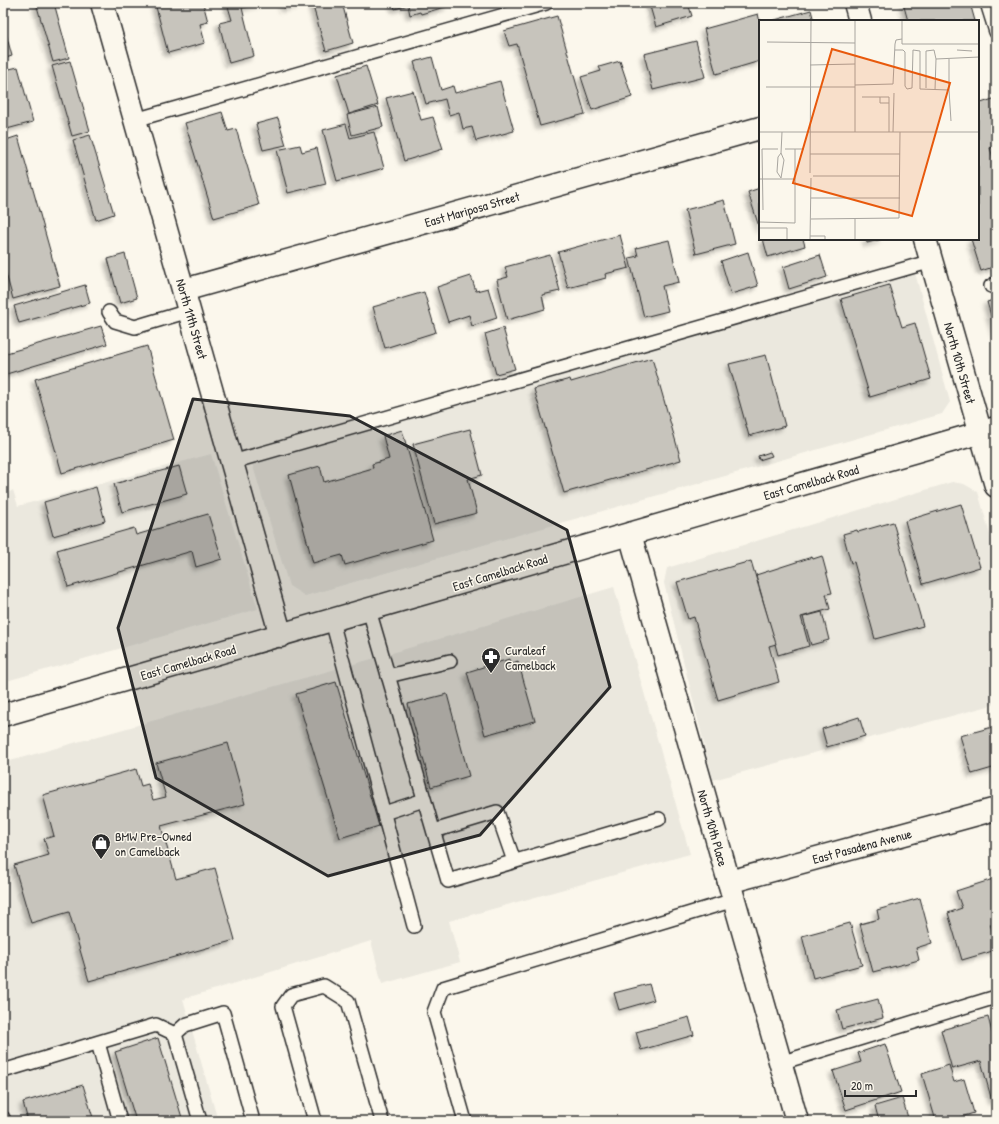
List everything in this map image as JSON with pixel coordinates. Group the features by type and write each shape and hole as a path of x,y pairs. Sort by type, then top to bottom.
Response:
{"street":[{"name":"North 11th Street","path":"102,3 281,636"},
{"path":"855,3 860,20"},
{"name":"East Mariposa Street","path":"184,290 759,128"},
{"name":"North 10th Street","path":"925,240 988,430 996,486"},
{"name":"East Camelback Road","path":"3,715 281,636 988,430"},
{"name":"North 10th Place","path":"630,534 797,1121"},
{"name":"East Pasadena Avenue","path":"731,891 996,809"}],"lane":[{"path":"135,120 546,3"},
{"path":"988,3 996,32"},
{"path":"232,462 932,261"},
{"path":"109,312 115,321 135,327 189,311"},
{"path":"369,610 448,881 658,819"},
{"path":"332,621 414,926"},
{"path":"388,676 450,661"},
{"path":"384,813 424,800"},
{"path":"434,831 498,812 514,861"},
{"path":"465,1121 434,1012 443,988 731,891"},
{"path":"315,1121 283,1006 291,995 324,986 348,1001 382,1121"},
{"path":"780,1063 996,998"},
{"path":"175,1034 184,1025 224,1013 253,1121"},
{"path":"3,1071 156,1025 175,1034 200,1121"},
{"path":"98,1042 120,1121"}],"highlighted area":[{"path":"193,399 350,416 567,530 610,687 480,835 328,876 156,778 118,628"}],"shaded area":[{"path":"915,273 950,402 942,414 305,596 289,586 252,463"},
{"path":"211,454 258,609 3,682 3,496 13,490 18,506"},
{"path":"952,482 964,484 978,492 996,556 996,704 713,780 664,583 667,568"},
{"path":"614,587 690,854 449,921 460,962 382,984 371,941 183,999 218,1121 3,1121 3,763 375,658"}],"building":[{"path":"36,3 54,3 69,58 53,62"},
{"path":"155,3 203,3 208,22 200,24 205,43 168,53"},
{"path":"227,3 262,3 242,8 254,56 229,63 219,23 232,20"},
{"path":"282,3 303,3 284,8"},
{"path":"312,3 342,3 353,43 326,51"},
{"path":"393,3 447,3 448,6 421,14 420,12 410,15 408,5 395,9"},
{"path":"649,3 688,3 692,16 656,27"},
{"path":"903,3 970,3 975,20 908,20"},
{"path":"811,10 814,20 775,20"},
{"path":"758,14 760,20 759,61 716,74 704,29"},
{"path":"557,16 585,114 540,126 517,44 509,46 504,31"},
{"path":"3,23 12,56 3,59"},
{"path":"696,41 705,77 653,90 644,54"},
{"path":"432,57 441,90 453,86 455,93 500,81 514,131 476,141 472,127 463,129 459,112 449,115 445,99 426,104 414,62"},
{"path":"70,61 90,131 72,136 52,66"},
{"path":"620,61 632,97 592,110 581,77 601,71 599,67"},
{"path":"3,63 5,70 18,67 33,122 3,130"},
{"path":"366,66 378,105 349,114 337,75"},
{"path":"413,91 421,120 433,117 443,149 404,161 386,98"},
{"path":"996,98 996,147 990,148 996,167 996,266 981,271 971,240 979,240 979,104"},
{"path":"378,107 383,127 352,135 347,115"},
{"path":"222,112 228,131 236,129 259,205 214,218 185,123"},
{"path":"278,118 286,145 263,150 256,124"},
{"path":"346,124 350,138 374,132 384,168 337,181 323,130"},
{"path":"90,135 114,214 96,220 73,140"},
{"path":"18,136 60,286 13,299 3,263 3,212 6,212 3,201 3,141"},
{"path":"300,145 302,152 317,148 326,184 288,193 277,150"},
{"path":"759,188 759,227 748,192"},
{"path":"724,200 735,244 696,254 685,210"},
{"path":"620,235 629,268 605,274 606,278 568,288 558,252"},
{"path":"669,240 679,282 662,286 668,311 644,317 629,258 638,256 636,248"},
{"path":"763,240 803,240 805,246 768,257"},
{"path":"866,240 879,240 867,243"},
{"path":"748,252 758,286 731,294 721,261"},
{"path":"125,254 137,298 120,303 108,259"},
{"path":"550,255 560,291 542,295 545,309 507,320 497,280 508,277 505,267"},
{"path":"820,255 827,277 789,289 783,267"},
{"path":"471,276 476,291 488,288 497,318 472,326 469,315 448,322 437,287"},
{"path":"85,285 90,303 19,323 14,306"},
{"path":"889,285 902,327 915,323 931,379 870,397 841,299"},
{"path":"424,292 436,332 385,348 373,307"},
{"path":"996,299 996,333 987,302"},
{"path":"101,326 107,344 3,375 3,354"},
{"path":"503,328 515,369 496,374 485,334"},
{"path":"147,346 174,440 62,473 35,379"},
{"path":"766,355 785,426 749,436 729,364"},
{"path":"652,358 681,460 564,493 534,389 570,379 571,382"},
{"path":"470,429 482,475 468,479 477,513 434,524 413,444"},
{"path":"402,430 433,540 345,565 342,555 313,563 289,475 320,466 324,482 373,468 372,464 389,459 383,436"},
{"path":"770,452 772,456 759,460 758,456"},
{"path":"179,466 187,494 122,512 114,484"},
{"path":"96,487 105,521 53,536 44,502"},
{"path":"961,504 980,567 923,584 905,521"},
{"path":"208,514 222,559 196,567 192,551 68,587 57,550 134,528 136,535"},
{"path":"893,522 923,626 875,639 854,562 851,563 843,534 857,530 858,532"},
{"path":"822,556 832,593 826,594 830,609 801,617 809,646 778,655 756,575 812,557 813,559"},
{"path":"751,561 776,644 769,646 779,682 718,700 694,617 688,619 677,582"},
{"path":"822,612 829,640 811,645 803,617"},
{"path":"509,659 510,664 518,661 535,721 485,735 467,672"},
{"path":"336,682 379,826 340,838 296,694"},
{"path":"447,694 469,776 431,787 408,704"},
{"path":"859,717 865,736 827,747 822,729"},
{"path":"996,726 996,767 972,774 960,736"},
{"name":"BMW Pre-Owned on Camelback","path":"228,743 245,804 161,826 176,879 215,868 235,940 89,981 69,912 31,923 14,865 49,855 44,839 54,836 43,795 136,769 141,786 148,784 153,800 166,797 156,763"},
{"path":"993,879 996,890 996,922 990,924 996,943 996,950 962,960 948,913 962,908 956,891"},
{"path":"920,898 932,943 916,948 919,960 873,972 860,924 879,919 877,910"},
{"path":"850,923 862,965 813,978 802,936"},
{"path":"649,984 654,1000 619,1010 614,993"},
{"path":"878,999 883,1018 842,1029 837,1010"},
{"path":"689,1017 694,1035 641,1050 636,1032"},
{"path":"988,1017 996,1047 996,1100 992,1101 981,1061 952,1069 941,1030"},
{"path":"158,1038 183,1121 136,1121 115,1052"},
{"path":"885,1044 901,1092 846,1110 833,1071 861,1062 858,1053"},
{"path":"949,1065 954,1082 964,1079 974,1113 948,1121 936,1121 922,1074"},
{"path":"83,1085 94,1121 28,1121 23,1102"},
{"path":"902,1098 909,1121 879,1121 875,1106"}],"place":[{"name":"Curaleaf Camelback","path":"491,674"},
{"name":"BMW Pre-Owned on Camelback","path":"101,860"}]}
